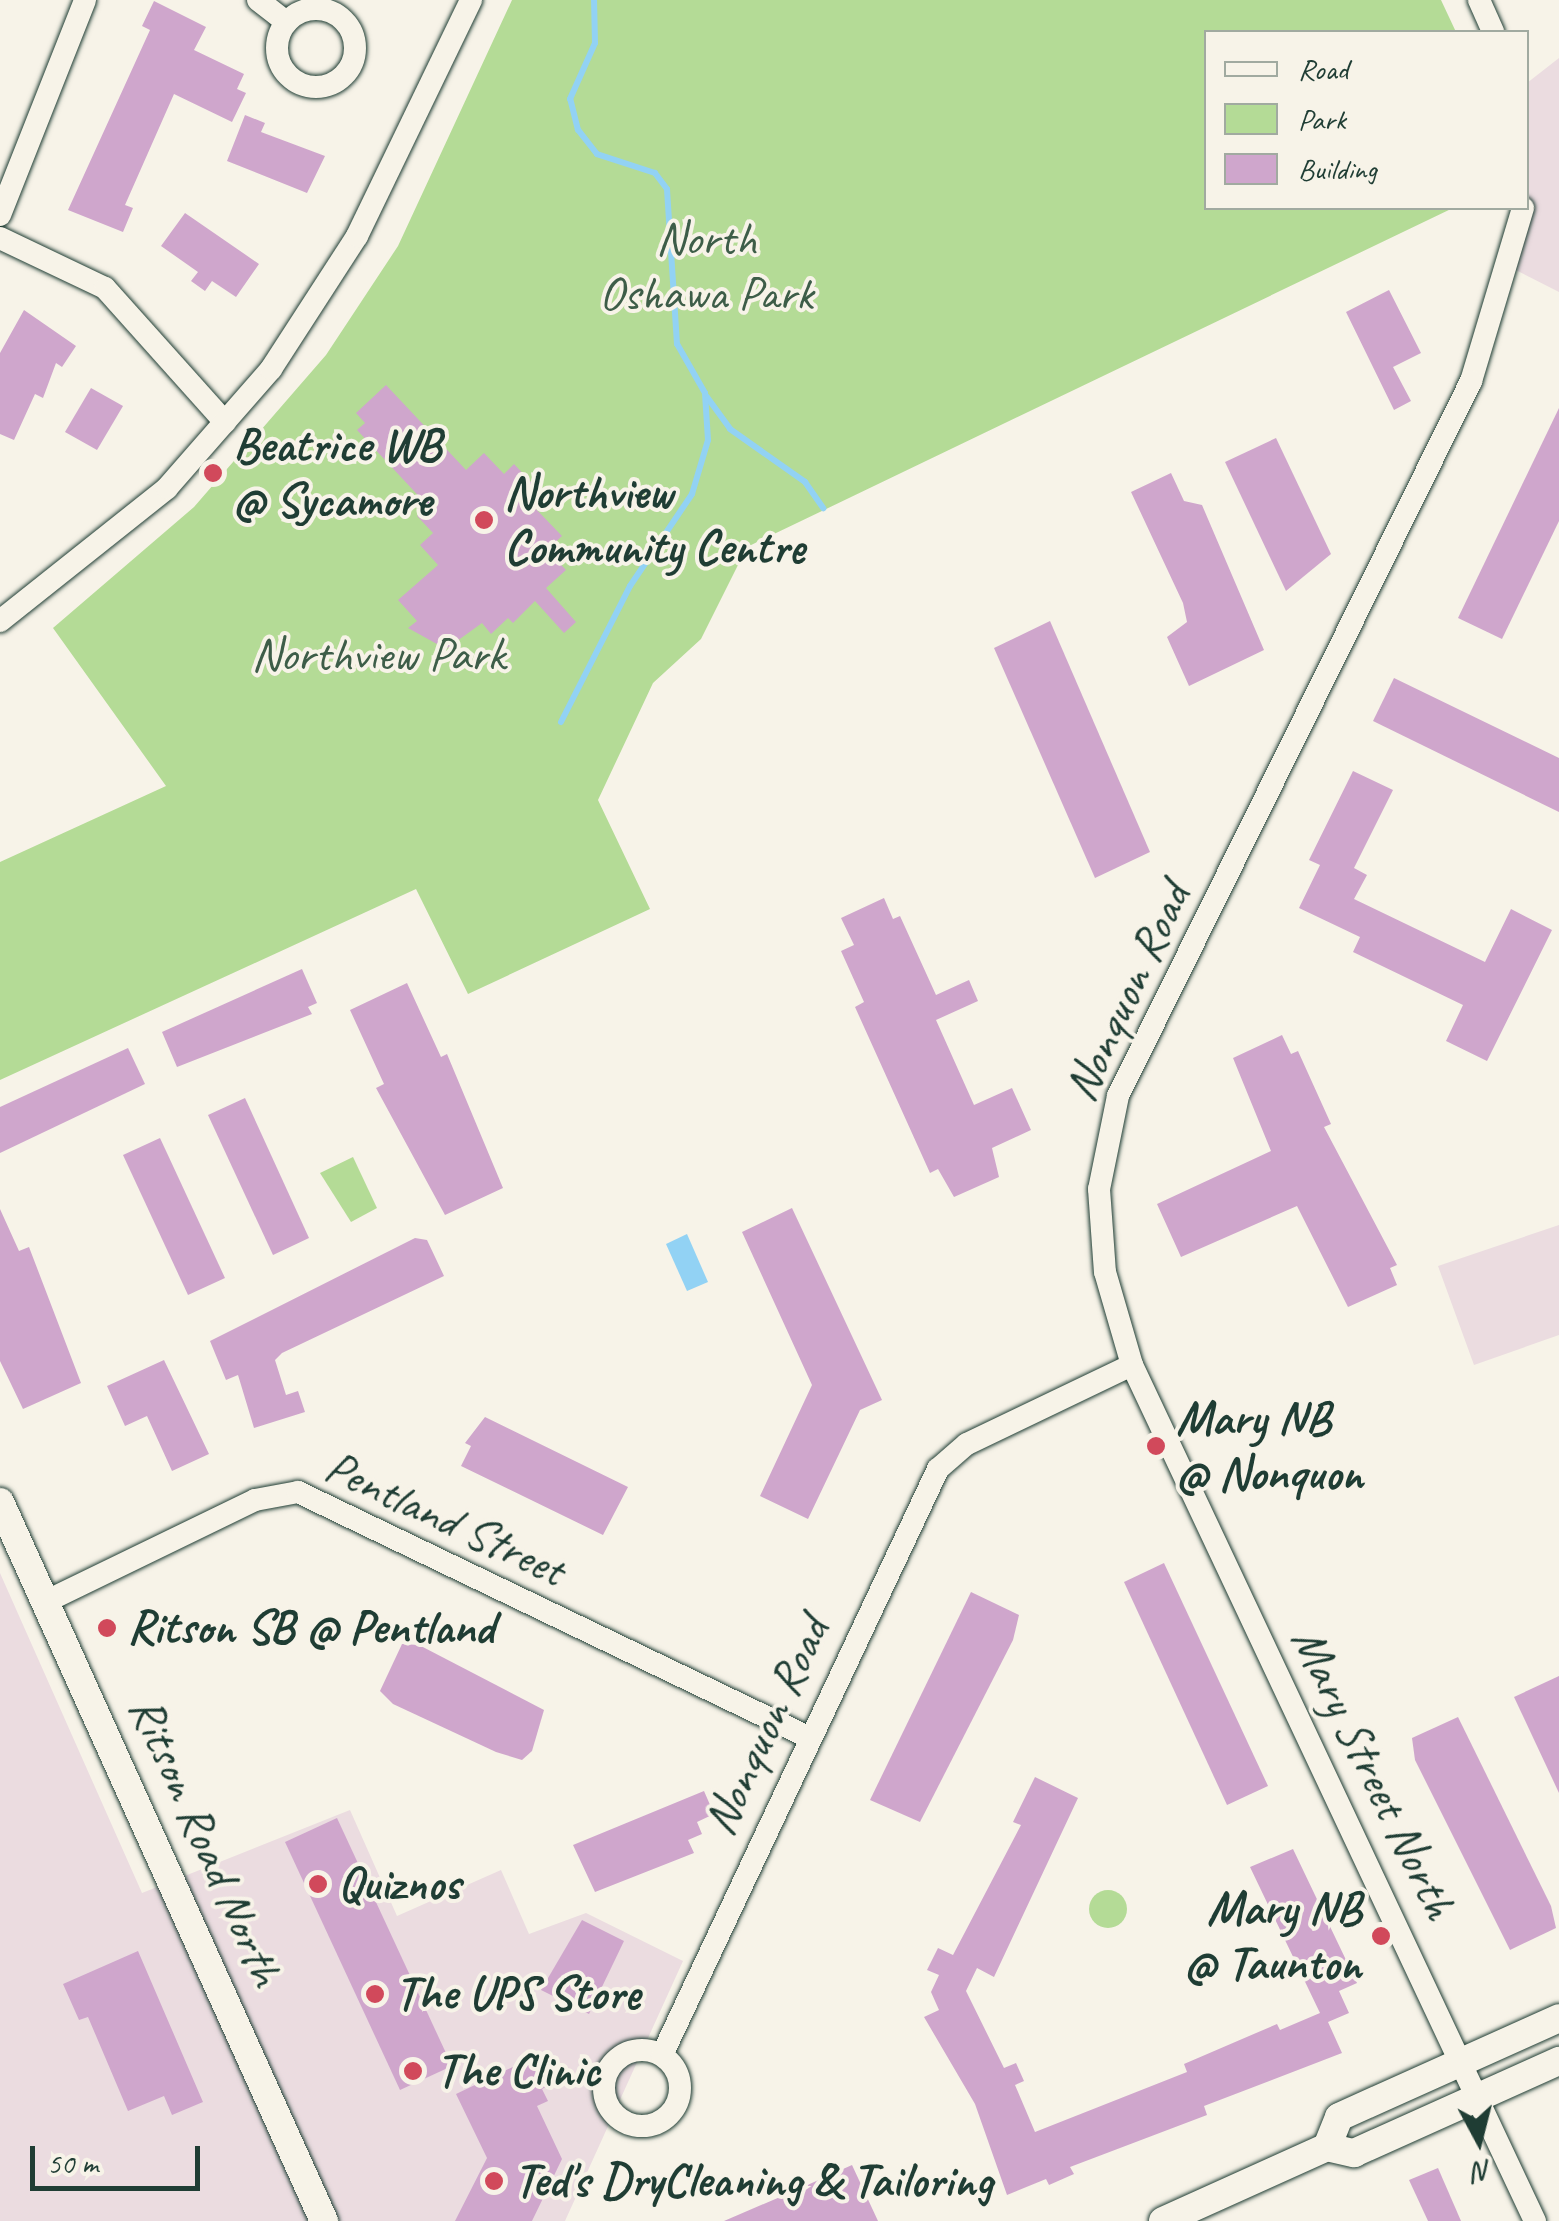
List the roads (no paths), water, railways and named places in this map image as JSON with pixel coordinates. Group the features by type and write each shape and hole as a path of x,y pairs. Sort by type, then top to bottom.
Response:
{"main road":[{"name":"Ritson Road North","path":"0,1502 324,2221"},
{"path":"1327,2148 1339,2117 1559,2018"},
{"path":"1163,2221 1327,2148 1354,2153 1559,2061"}],"street":[{"path":"0,215 85,0"},
{"path":"258,0 286,22"},
{"path":"0,621 167,488 271,369 357,236 471,0"},
{"path":"1478,0 1492,30"},
{"name":"Nonquon Road","path":"662,2055 806,1736 938,1469 967,1444 1132,1365 1106,1272 1100,1217 1101,1159 1118,1096 1472,381 1522,210"},
{"path":"0,238 106,288 225,422"},
{"name":"Mary Street North","path":"1132,1365 1535,2221"},
{"name":"Pentland Street","path":"46,1600 255,1500 298,1492 806,1736"}],"water":[{"path":"687,1234 708,1282 687,1291 666,1244"}],"waterway":[{"path":"561,722 630,586 692,494 708,440 705,393 677,344 667,189 655,173 597,154 578,130 570,99 595,43 594,0"},
{"path":"707,397 730,429 805,482 823,508"}],"place":[{"name":"Beatrice WB @ Sycamore","path":"213,473"},
{"name":"Northview Community Centre","path":"484,520"},
{"name":"Mary NB @ Nonquon","path":"1156,1446"},
{"name":"Ritson SB @ Pentland","path":"107,1628"},
{"name":"Quiznos","path":"318,1884"},
{"name":"Mary NB @ Taunton","path":"1381,1936"},
{"name":"The UPS Store","path":"375,1994"},
{"name":"The Clinic","path":"413,2071"},
{"name":"Ted's DryCleaning & Tailoring","path":"494,2181"}],"park label":[{"name":"North Oshawa Park","path":"706,266"},
{"name":"Northview Park","path":"378,655"}]}
